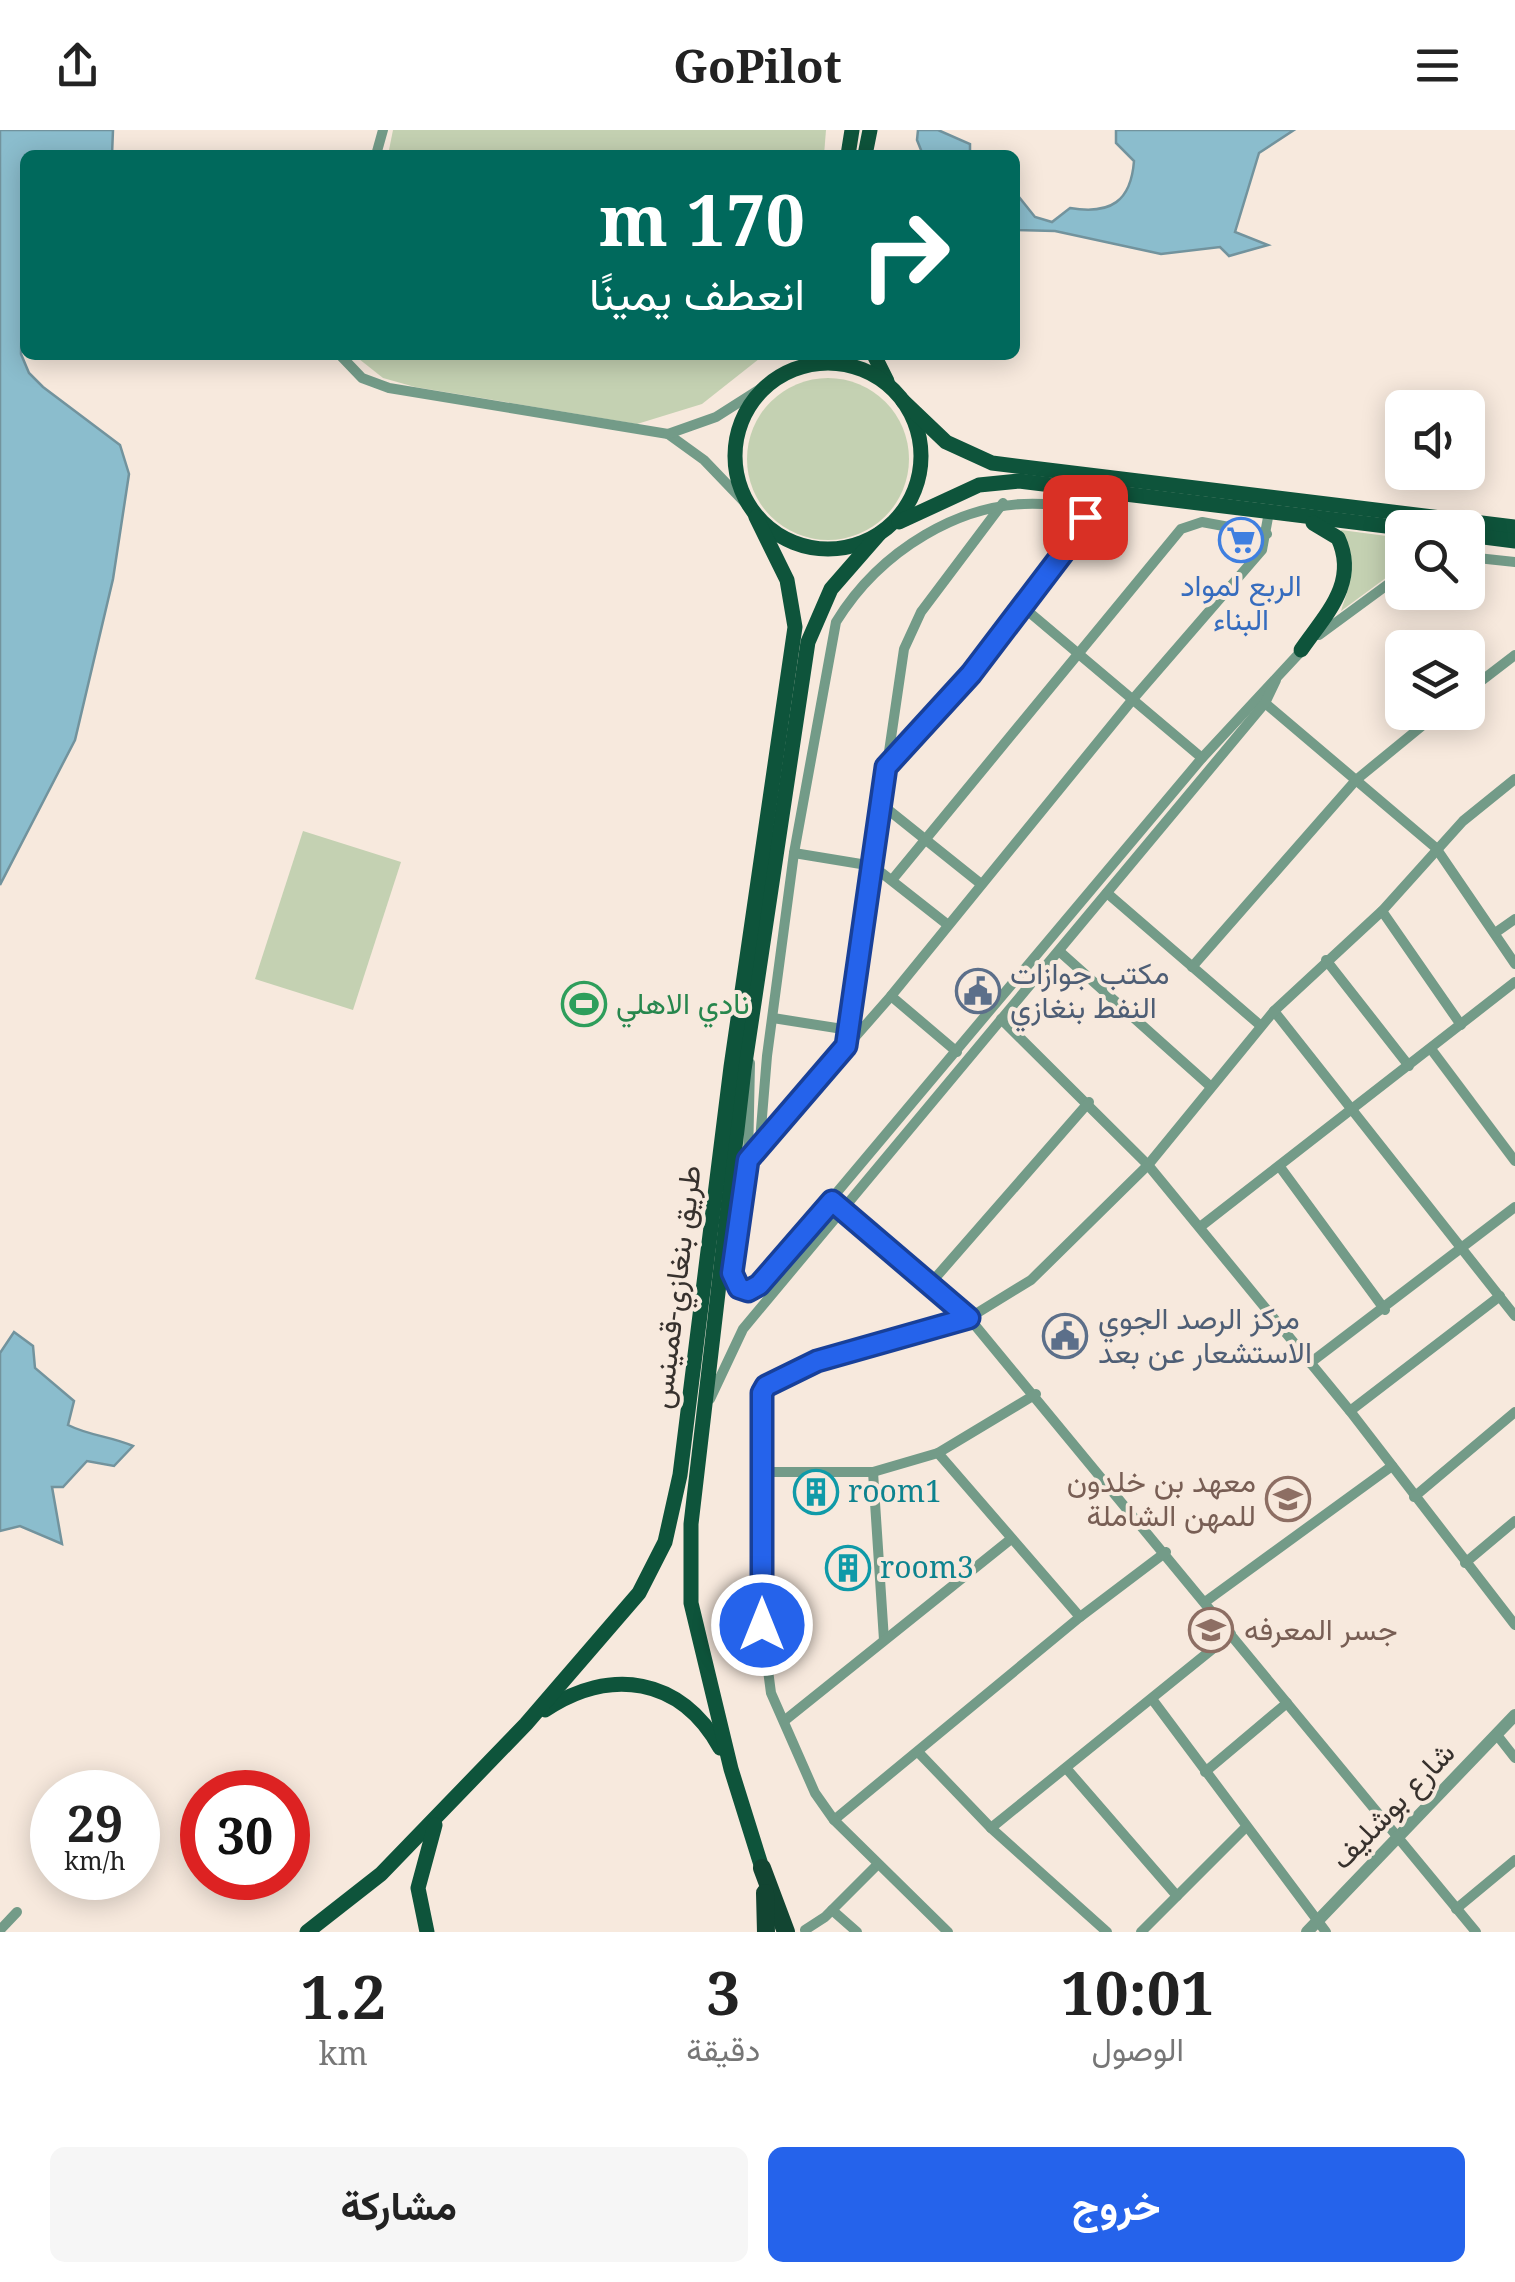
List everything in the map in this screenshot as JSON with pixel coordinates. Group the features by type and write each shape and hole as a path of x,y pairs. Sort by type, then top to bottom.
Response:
{"highway":[{"path":"762,1868 796,1931"},
{"path":"762,1868 766,1932"}],"main road":[{"path":"786,372 796,360"},
{"path":"876,360 888,385"},
{"path":"1385,519 992,463 946,442 870,372 836,363 806,365 768,384 743,414 734,446 735,472 753,512 773,532 814,548 859,544 944,498 996,482 1385,526"},
{"path":"762,1868 731,1769 692,1603 690,1524 748,1044 813,624 831,589 912,497 922,458 914,418 903,400"},
{"name":"طريق بنغازي-قمينس","path":"307,1932 359,1893 439,1817 526,1724 640,1592 660,1555 674,1512 731,1067 795,628 786,580 753,512"},
{"path":"1277,513 1330,530 1345,557 1343,585 1337,599 1301,650"},
{"path":"1485,530 1515,527"},
{"path":"1485,534 1515,541"},
{"path":"526,1724 568,1695 600,1684 631,1684 664,1692 694,1711 731,1769"},
{"path":"427,1932 418,1888 439,1817"}],"street":[{"path":"345,360 362,378 390,388 668,434 704,460 753,512"},
{"path":"668,434 716,418 768,384"},
{"path":"846,1046 900,666 911,630 1004,502"},
{"path":"760,1141 794,853 831,638 847,604 897,557 961,514 1004,502 1074,507 1085,517 1082,528 971,674 886,767"},
{"path":"748,1160 760,1141 891,996 1133,699 1262,550 1277,513"},
{"path":"892,880 1185,526 1202,522 1266,534"},
{"path":"1485,559 1515,562"},
{"path":"748,1044 752,1104 732,1273 739,1288 748,1291 759,1285 832,1201 1202,758 1301,650 1354,605 1385,585"},
{"path":"1023,607 1202,758"},
{"path":"1485,678 1515,654"},
{"path":"700,1423 743,1329 1266,703 1276,680"},
{"path":"1266,703 1436,848 1515,964"},
{"path":"1192,968 1356,780 1417,730"},
{"path":"948,1932 834,1820 815,1794 771,1693 765,1658 762,1393 773,1380 817,1361 969,1318 1032,1280 1148,1165 1274,1011 1382,911 1436,848 1515,779"},
{"path":"881,804 981,884"},
{"path":"1133,840 1143,851"},
{"path":"794,853 873,866 948,925"},
{"path":"1116,861 1126,870"},
{"path":"1107,892 1260,1026"},
{"path":"1382,911 1461,1025"},
{"path":"1495,932 1515,920"},
{"path":"1059,951 1210,1086"},
{"path":"1326,960 1409,1066"},
{"path":"1200,1227 1515,982"},
{"path":"891,996 957,1052"},
{"path":"1274,1011 1353,1106 1515,1316"},
{"path":"773,1018 848,1030"},
{"path":"1001,1019 1089,1102 1148,1165 1350,1412 1515,1625"},
{"path":"1431,1050 1515,1160"},
{"path":"930,1284 1089,1102"},
{"path":"1280,1167 1385,1310"},
{"path":"832,1201 969,1318 1036,1394 1476,1932"},
{"path":"1310,1363 1385,1310 1515,1207"},
{"path":"1350,1412 1500,1296"},
{"path":"762,1472 873,1472 938,1453 1036,1394"},
{"path":"1414,1497 1515,1412"},
{"path":"938,1453 1080,1617"},
{"path":"1205,1602 1392,1466"},
{"path":"873,1472 884,1640"},
{"path":"1465,1563 1515,1521"},
{"path":"784,1721 1011,1538"},
{"path":"834,1820 1080,1617 1166,1552"},
{"path":"991,1828 1231,1634"},
{"path":"1152,1699 1321,1926"},
{"path":"1205,1772 1287,1703"},
{"name":"شارع بوشليف","path":"1306,1932 1321,1926 1396,1838 1515,1715"},
{"path":"1496,1735 1515,1758"},
{"path":"919,1753 991,1828 1107,1932"},
{"path":"1066,1768 1177,1896"},
{"path":"1141,1932 1246,1827"},
{"path":"1456,1910 1515,1860"},
{"path":"796,1931 832,1910 877,1865"},
{"path":"832,1910 857,1932"},
{"path":"0,1930 17,1912"}],"green space":[{"path":"393,130 826,130 824,150 389,150"},
{"path":"360,360 758,360 702,404 637,424 415,387 383,378"},
{"path":"828,378 859,384 885,402 903,428 909,459 903,490 885,516 859,534 828,540 797,534 771,516 753,490 747,459 753,428 771,402 797,384"},
{"path":"1341,530 1385,536 1385,579 1341,611 1351,576"},
{"path":"303,831 401,862 353,1010 255,979"}],"water":[{"path":"0,130 113,130 112,150 20,150 20,360 43,387 120,445 129,474 113,579 75,740 0,885"},
{"path":"918,130 938,130 970,144 970,150 921,150"},
{"path":"1116,130 1294,130 1259,153 1235,232 1268,245 1229,256 1220,247 1161,254 1055,231 1020,230 1020,198 1035,217 1052,222 1070,208 1097,209 1116,202 1128,186 1134,161 1116,143"},
{"path":"14,1332 33,1346 35,1368 74,1401 68,1425 133,1446 114,1466 87,1461 63,1487 52,1487 62,1544 20,1526 0,1531 0,1353"}],"place":[{"name":"الربع لمواد البناء","path":"1241,540"},
{"name":"مكتب جوازات النفط بنغازي","path":"978,991"},
{"name":"نادي الاهلي","path":"584,1004"},
{"name":"مركز الرصد الجوي الاستشعار عن بعد","path":"1065,1336"},
{"name":"room1","path":"816,1492"},
{"name":"معهد بن خلدون للمهن الشاملة","path":"1288,1499"},
{"name":"room3","path":"848,1568"},
{"name":"جسر المعرفه","path":"1211,1630"}],"route":[{"path":"762,1625 762,1393 766,1386 817,1361 969,1318 832,1201 759,1285 748,1291 739,1288 732,1273 748,1160 771,1128 846,1046 886,767 971,674 1082,528 1085,517"}]}
